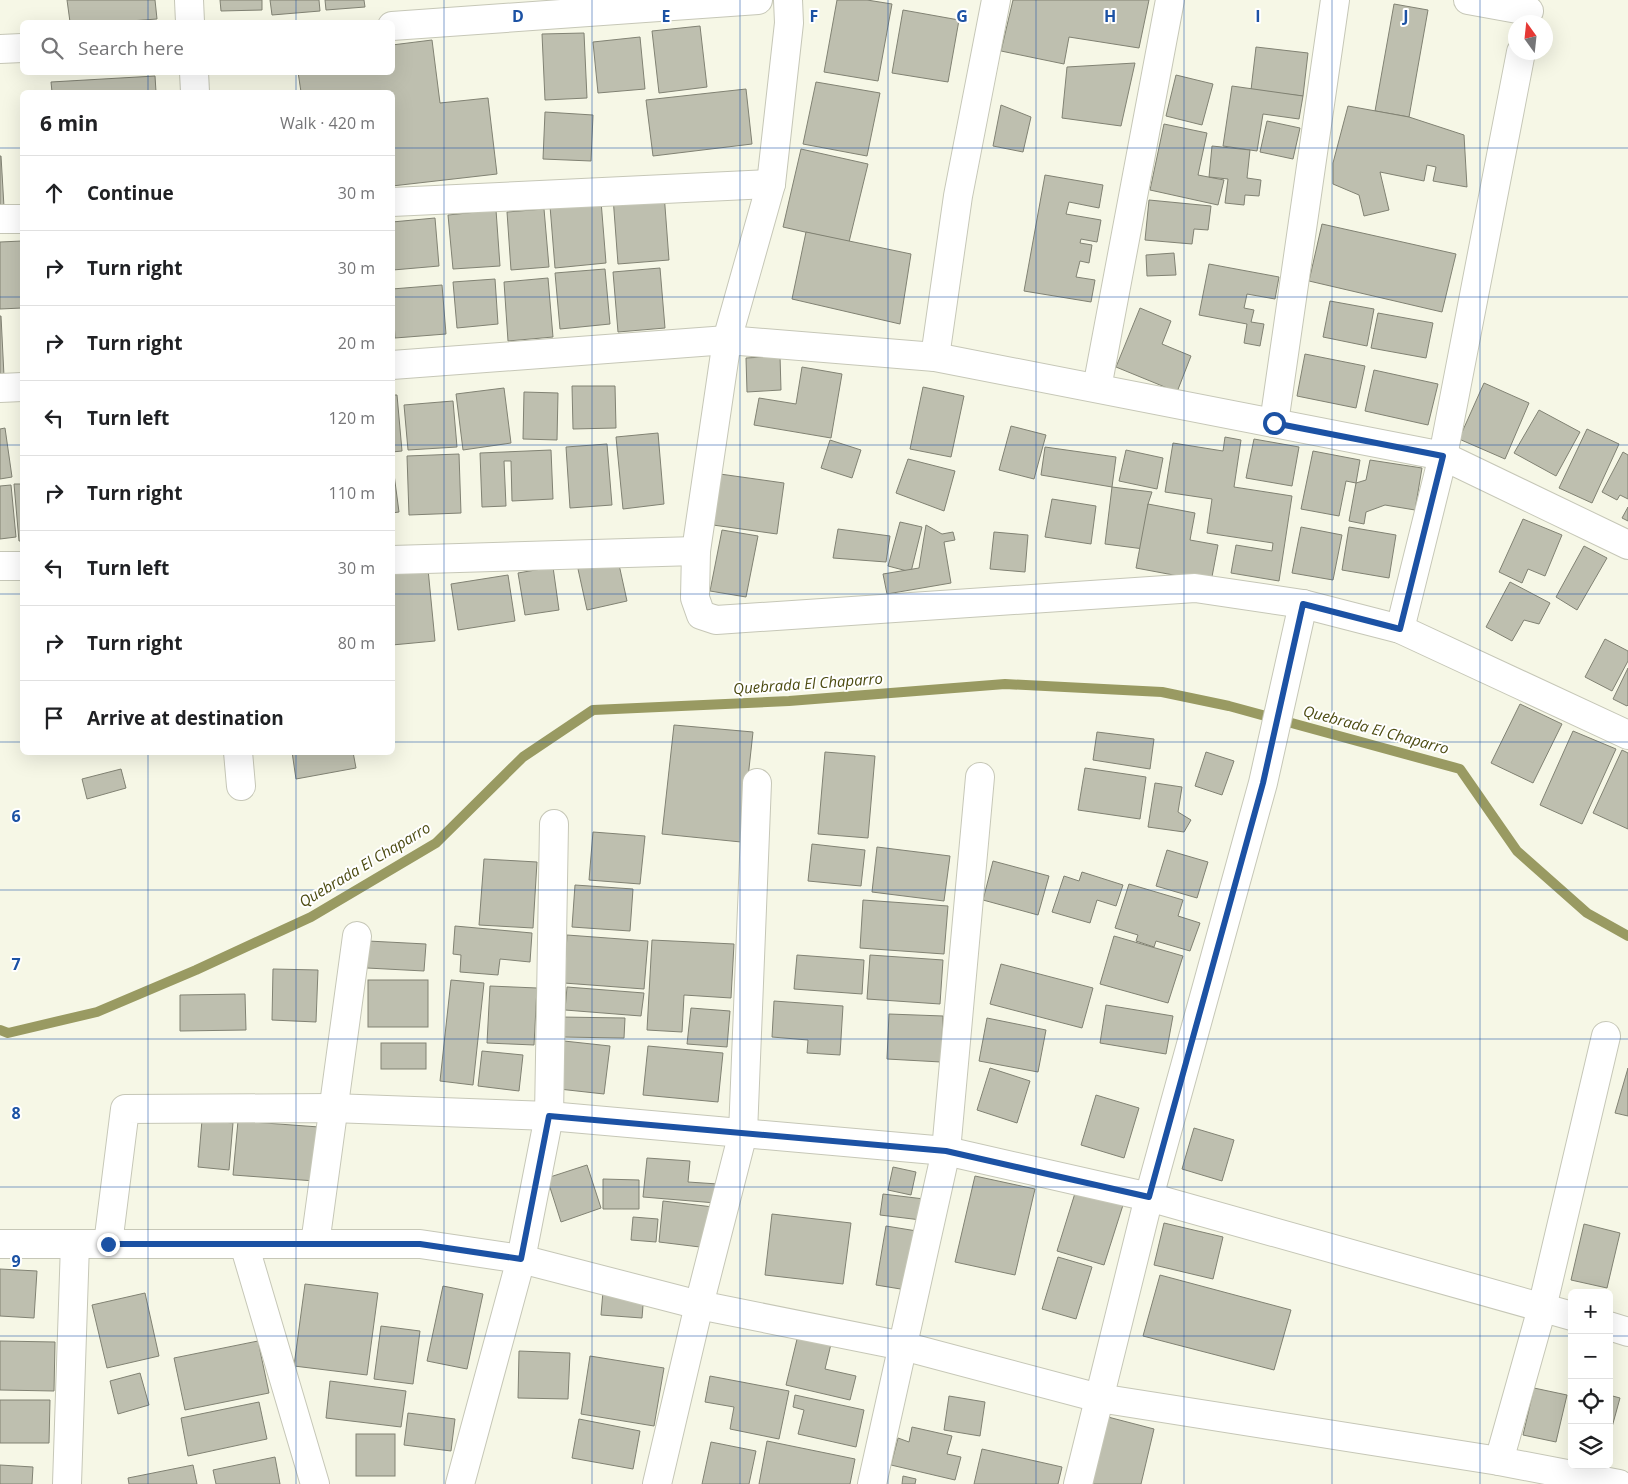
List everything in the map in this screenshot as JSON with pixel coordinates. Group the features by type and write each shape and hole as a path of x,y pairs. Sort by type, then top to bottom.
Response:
{"street":[{"path":"189,0 190,20"},
{"path":"395,26 758,0"},
{"path":"788,0 789,23 771,184 727,340 696,551 695,598 701,615 716,620 1195,588 1303,604 1400,629 1628,735"},
{"path":"935,357 958,196 996,0"},
{"path":"1097,388 1170,0"},
{"path":"1274,423 1335,0"},
{"path":"1468,0 1528,11"},
{"path":"0,49 20,48"},
{"path":"1400,629 1443,456 1519,60"},
{"path":"194,75 195,90"},
{"path":"395,202 771,184"},
{"path":"0,220 20,218"},
{"path":"395,365 727,340 935,357 1443,456 1628,545"},
{"path":"0,388 20,388"},
{"path":"395,560 696,551"},
{"path":"0,566 20,566"},
{"path":"1078,1484 1149,1197 1263,783 1303,604"},
{"path":"238,755 241,786"},
{"path":"872,1484 946,1151 980,777"},
{"path":"657,1484 699,1306 743,1133 757,783"},
{"path":"460,1484 521,1259 549,1116 554,824"},
{"path":"315,1244 332,1108 357,936"},
{"path":"1499,1461 1542,1308 1606,1036"},
{"path":"108,1244 125,1109 332,1108 549,1116 946,1151 1149,1197 1568,1315"},
{"path":"0,1244 420,1244 521,1259 699,1306 903,1346 1099,1398 1499,1461 1619,1484"},
{"path":"67,1484 76,1244"},
{"path":"244,1244 316,1484"},
{"path":"1613,1327 1628,1332"}],"building":[{"path":"67,0 155,0 157,19 70,20"},
{"path":"220,0 262,0 262,10 221,11"},
{"path":"270,0 319,0 320,11 272,15"},
{"path":"325,0 364,0 365,7 326,10"},
{"path":"837,0 867,0 892,4 878,81 824,72"},
{"path":"1013,0 1149,0 1139,48 1069,37 1064,64 1001,51"},
{"path":"1394,4 1428,10 1409,117 1375,111"},
{"path":"903,10 959,20 948,82 892,73"},
{"path":"700,26 707,87 659,93 652,31"},
{"path":"584,33 587,98 545,100 542,34"},
{"path":"640,37 645,89 598,93 593,42"},
{"path":"432,40 440,103 488,98 497,174 395,186 395,90 301,90 298,75 395,75 395,45"},
{"path":"1256,47 1308,53 1303,96 1251,90"},
{"path":"1135,63 1121,126 1062,118 1067,67"},
{"path":"1176,75 1213,84 1202,125 1166,116"},
{"path":"155,76 156,90 52,90 51,82"},
{"path":"816,82 880,93 867,156 803,144"},
{"path":"1232,86 1303,96 1299,119 1263,114 1257,151 1223,146"},
{"path":"746,89 752,144 653,156 646,100"},
{"path":"1001,105 1031,117 1023,152 993,146"},
{"path":"1348,106 1409,117 1464,135 1467,187 1433,181 1436,167 1427,165 1424,181 1380,172 1389,210 1364,216 1359,195 1333,184 1333,163"},
{"path":"545,112 593,115 591,161 543,159"},
{"path":"1267,121 1300,128 1293,159 1260,152"},
{"path":"1164,124 1207,133 1198,175 1224,180 1218,205 1150,190"},
{"path":"1212,146 1250,150 1247,178 1261,180 1259,196 1245,195 1244,205 1225,203 1228,179 1209,177"},
{"path":"801,149 868,164 849,242 783,227"},
{"path":"1,156 4,207 0,207"},
{"path":"1045,175 1103,185 1099,208 1069,202 1066,214 1101,220 1097,242 1081,239 1080,243 1092,245 1089,263 1080,261 1076,277 1095,280 1091,302 1024,291"},
{"path":"664,193 669,260 618,264 613,197"},
{"path":"1149,200 1211,206 1208,230 1194,229 1192,244 1145,240"},
{"path":"601,201 606,263 555,268 550,206"},
{"path":"544,209 549,267 511,270 507,212"},
{"path":"496,210 500,266 453,269 448,215"},
{"path":"435,218 439,266 395,270 395,222"},
{"path":"1322,224 1456,254 1442,312 1309,281"},
{"path":"806,232 911,254 900,324 792,299"},
{"path":"20,241 20,308 0,309 0,242"},
{"path":"1174,253 1176,275 1147,276 1146,255"},
{"path":"1209,264 1279,277 1275,299 1247,294 1244,308 1254,310 1251,322 1264,324 1260,346 1244,343 1247,324 1199,315"},
{"path":"660,268 665,328 618,332 613,272"},
{"path":"605,269 610,324 560,329 555,273"},
{"path":"548,278 553,337 508,341 504,282"},
{"path":"495,279 498,324 457,328 453,282"},
{"path":"442,285 446,334 395,338 395,289"},
{"path":"1330,301 1374,309 1367,346 1323,337"},
{"path":"1140,308 1171,321 1162,344 1191,356 1177,392 1116,367"},
{"path":"1378,313 1433,323 1426,358 1371,348"},
{"path":"1,316 4,376 0,376"},
{"path":"1305,354 1365,366 1356,408 1297,396"},
{"path":"780,356 781,390 747,392 746,358"},
{"path":"802,367 842,374 831,438 754,425 759,398 796,404"},
{"path":"1374,370 1438,384 1428,425 1365,411"},
{"path":"1484,383 1529,403 1505,459 1459,439"},
{"path":"572,386 615,386 616,428 573,429"},
{"path":"923,387 964,396 951,457 910,449"},
{"path":"504,388 511,443 463,450 456,394"},
{"path":"524,392 558,393 557,440 523,439"},
{"path":"395,395 397,395 402,451 395,452"},
{"path":"453,401 457,447 408,450 404,405"},
{"path":"1539,410 1580,432 1556,476 1514,453"},
{"path":"1011,426 1046,435 1034,479 999,470"},
{"path":"5,428 12,477 0,479 0,429"},
{"path":"1587,429 1619,444 1592,503 1559,488"},
{"path":"658,433 664,504 623,509 616,437"},
{"path":"1225,437 1241,440 1234,487 1292,496 1279,581 1231,573 1236,545 1272,551 1273,543 1207,533 1212,499 1165,492 1173,443 1223,451"},
{"path":"1254,439 1299,447 1292,486 1246,478"},
{"path":"830,440 861,450 852,478 821,468"},
{"path":"607,444 612,505 570,508 566,447"},
{"path":"1045,447 1116,457 1112,487 1041,475"},
{"path":"551,450 553,499 512,501 511,461 504,461 506,506 482,507 480,453"},
{"path":"1126,450 1163,458 1157,489 1119,481"},
{"path":"1313,451 1360,460 1356,483 1346,481 1339,516 1301,509"},
{"path":"1623,452 1628,455 1628,499 1620,495 1617,500 1602,492"},
{"path":"459,454 461,513 409,515 407,456"},
{"path":"908,459 955,471 944,511 896,493"},
{"path":"1370,460 1422,468 1415,510 1385,505 1366,512 1364,524 1349,521 1356,483 1366,480"},
{"path":"720,474 784,483 777,534 713,525"},
{"path":"395,482 399,512 395,513"},
{"path":"14,484 20,484 19,541"},
{"path":"11,485 16,537 0,539 0,486"},
{"path":"1112,487 1152,492 1148,504 1144,549 1105,544"},
{"path":"1052,499 1096,506 1091,544 1045,537"},
{"path":"1148,504 1195,513 1190,540 1218,545 1211,582 1136,568"},
{"path":"1628,507 1628,521 1622,518"},
{"path":"1523,519 1562,535 1545,576 1528,569 1522,583 1499,572"},
{"path":"900,522 922,527 911,572 888,566"},
{"path":"926,525 942,534 953,532 955,540 944,542 951,583 887,594 883,574 919,568"},
{"path":"1301,527 1342,535 1333,580 1292,573"},
{"path":"1349,527 1396,535 1389,578 1342,570"},
{"path":"838,529 890,536 886,562 833,558"},
{"path":"722,530 758,536 746,597 710,591"},
{"path":"994,532 1028,535 1025,572 990,569"},
{"path":"1584,546 1607,558 1577,610 1556,597"},
{"path":"618,560 627,601 587,610 578,569"},
{"path":"553,567 559,610 525,615 518,573"},
{"path":"428,569 435,641 395,645 395,573"},
{"path":"508,575 515,621 458,630 451,584"},
{"path":"1510,582 1550,603 1539,624 1524,620 1512,641 1486,627"},
{"path":"1605,639 1628,651 1628,661 1612,691 1585,677"},
{"path":"1628,668 1628,705 1627,706 1613,699"},
{"path":"1520,704 1562,724 1533,783 1491,763"},
{"path":"674,725 753,732 741,842 662,834"},
{"path":"1573,731 1616,749 1582,824 1540,805"},
{"path":"1097,732 1154,739 1150,769 1093,760"},
{"path":"1622,750 1628,753 1628,829 1593,813"},
{"path":"825,752 875,756 868,838 818,834"},
{"path":"1206,752 1234,761 1222,795 1195,786"},
{"path":"292,755 354,755 356,768 296,779"},
{"path":"1085,768 1146,777 1140,819 1078,810"},
{"path":"121,769 126,788 87,799 82,779"},
{"path":"1155,783 1182,787 1178,812 1191,820 1184,832 1148,827"},
{"path":"593,832 645,836 640,884 589,880"},
{"path":"812,844 865,850 861,886 808,881"},
{"path":"877,847 950,856 944,901 872,892"},
{"path":"1167,850 1208,862 1197,898 1156,886"},
{"path":"484,859 537,862 533,928 479,925"},
{"path":"993,861 1049,876 1038,915 983,900"},
{"path":"1082,872 1123,885 1116,906 1097,900 1090,923 1052,912 1064,876 1079,881"},
{"path":"1129,884 1183,900 1178,916 1200,923 1190,951 1156,941 1154,947 1136,941 1138,935 1115,928"},
{"path":"575,885 633,889 630,931 572,927"},
{"path":"863,900 948,906 944,954 860,948"},
{"path":"455,926 532,933 530,962 500,959 498,975 460,972 461,955 453,954"},
{"path":"567,935 648,941 644,989 564,983"},
{"path":"1114,936 1183,956 1168,1003 1100,984"},
{"path":"652,940 734,944 731,998 684,995 682,1032 647,1030"},
{"path":"368,941 426,944 424,971 367,968"},
{"path":"797,955 864,960 862,994 794,989"},
{"path":"870,955 943,960 940,1004 867,999"},
{"path":"1001,964 1093,988 1082,1028 990,1004"},
{"path":"273,969 318,970 316,1022 272,1020"},
{"path":"368,980 428,980 428,1027 368,1027"},
{"path":"451,980 484,983 473,1085 440,1081"},
{"path":"490,986 537,988 534,1045 487,1043"},
{"path":"567,987 644,993 641,1016 565,1010"},
{"path":"245,994 246,1030 180,1031 180,995"},
{"path":"774,1001 843,1006 840,1055 807,1053 808,1040 772,1037"},
{"path":"1106,1005 1173,1016 1166,1054 1100,1043"},
{"path":"691,1008 730,1011 727,1047 687,1044"},
{"path":"889,1014 943,1016 941,1062 887,1059"},
{"path":"561,1017 625,1018 624,1038 561,1037"},
{"path":"987,1018 1046,1030 1038,1072 979,1061"},
{"path":"564,1041 610,1046 604,1094 559,1089"},
{"path":"381,1043 426,1043 426,1069 381,1069"},
{"path":"648,1046 723,1053 718,1102 643,1095"},
{"path":"482,1051 523,1055 519,1091 478,1086"},
{"path":"990,1068 1030,1081 1017,1123 977,1110"},
{"path":"1628,1068 1628,1116 1615,1113"},
{"path":"1096,1095 1139,1108 1124,1158 1081,1145"},
{"path":"202,1120 233,1123 229,1170 198,1167"},
{"path":"238,1121 319,1127 315,1181 233,1175"},
{"path":"1194,1128 1234,1140 1222,1181 1182,1169"},
{"path":"647,1158 690,1161 688,1182 718,1184 716,1203 643,1197"},
{"path":"587,1165 601,1208 561,1222 547,1178"},
{"path":"893,1167 916,1172 911,1195 888,1190"},
{"path":"975,1176 1035,1189 1015,1275 955,1262"},
{"path":"603,1179 639,1180 639,1209 603,1209"},
{"path":"1076,1190 1123,1205 1104,1265 1057,1251"},
{"path":"883,1194 924,1199 921,1220 880,1215"},
{"path":"663,1201 713,1207 708,1248 659,1242"},
{"path":"772,1214 851,1223 843,1284 765,1275"},
{"path":"633,1217 658,1219 656,1242 631,1240"},
{"path":"1164,1223 1223,1237 1213,1279 1154,1265"},
{"path":"1584,1224 1620,1233 1607,1288 1571,1280"},
{"path":"886,1226 923,1232 913,1291 876,1285"},
{"path":"1058,1257 1092,1267 1076,1319 1042,1309"},
{"path":"0,1269 37,1271 34,1318 0,1316"},
{"path":"1160,1275 1291,1310 1274,1370 1143,1336"},
{"path":"305,1284 378,1293 367,1375 294,1366"},
{"path":"443,1286 483,1294 467,1369 427,1361"},
{"path":"603,1291 644,1293 642,1318 601,1315"},
{"path":"145,1293 159,1356 107,1368 92,1305"},
{"path":"381,1326 420,1331 413,1384 374,1379"},
{"path":"798,1335 831,1344 825,1369 856,1376 850,1400 786,1385"},
{"path":"0,1341 55,1342 54,1391 0,1390"},
{"path":"258,1341 269,1393 185,1410 174,1358"},
{"path":"519,1351 570,1353 568,1399 518,1398"},
{"path":"590,1356 664,1368 654,1426 581,1414"},
{"path":"140,1373 149,1405 118,1414 110,1381"},
{"path":"710,1376 789,1391 779,1439 730,1429 734,1407 705,1402"},
{"path":"330,1381 406,1391 401,1427 326,1418"},
{"path":"1534,1388 1567,1395 1556,1442 1523,1435"},
{"path":"795,1395 864,1410 856,1447 798,1434 804,1410 793,1407"},
{"path":"949,1396 985,1402 980,1436 944,1430"},
{"path":"1613,1396 1620,1398 1613,1423"},
{"path":"0,1400 50,1400 49,1443 0,1443"},
{"path":"259,1402 267,1439 188,1456 181,1418"},
{"path":"408,1413 455,1419 451,1451 404,1445"},
{"path":"1108,1417 1154,1429 1141,1484 1092,1484"},
{"path":"579,1419 640,1431 633,1469 572,1458"},
{"path":"912,1427 952,1436 947,1454 961,1457 955,1480 891,1465 898,1438 909,1442"},
{"path":"356,1434 395,1434 395,1476 356,1476"},
{"path":"767,1441 855,1459 850,1484 759,1484"},
{"path":"711,1442 756,1451 749,1484 702,1484"},
{"path":"982,1449 1062,1467 1058,1484 974,1484"},
{"path":"275,1457 280,1484 216,1484 213,1470"},
{"path":"0,1465 33,1467 32,1484 0,1484"},
{"path":"193,1465 197,1484 129,1484 128,1478"},
{"path":"903,1476 916,1479 915,1484 902,1484"}],"waterway":[{"name":"Quebrada El Chaparro","path":"0,1030 8,1033 97,1012 196,970 311,917 436,843 523,757 593,710 789,701 1005,684 1162,692 1229,706 1460,769 1517,851 1587,913 1628,936"}],"route":[{"path":"108,1244 420,1244 521,1259 549,1116 946,1151 1149,1197 1263,783 1303,604 1400,629 1443,456 1274,423"}]}
